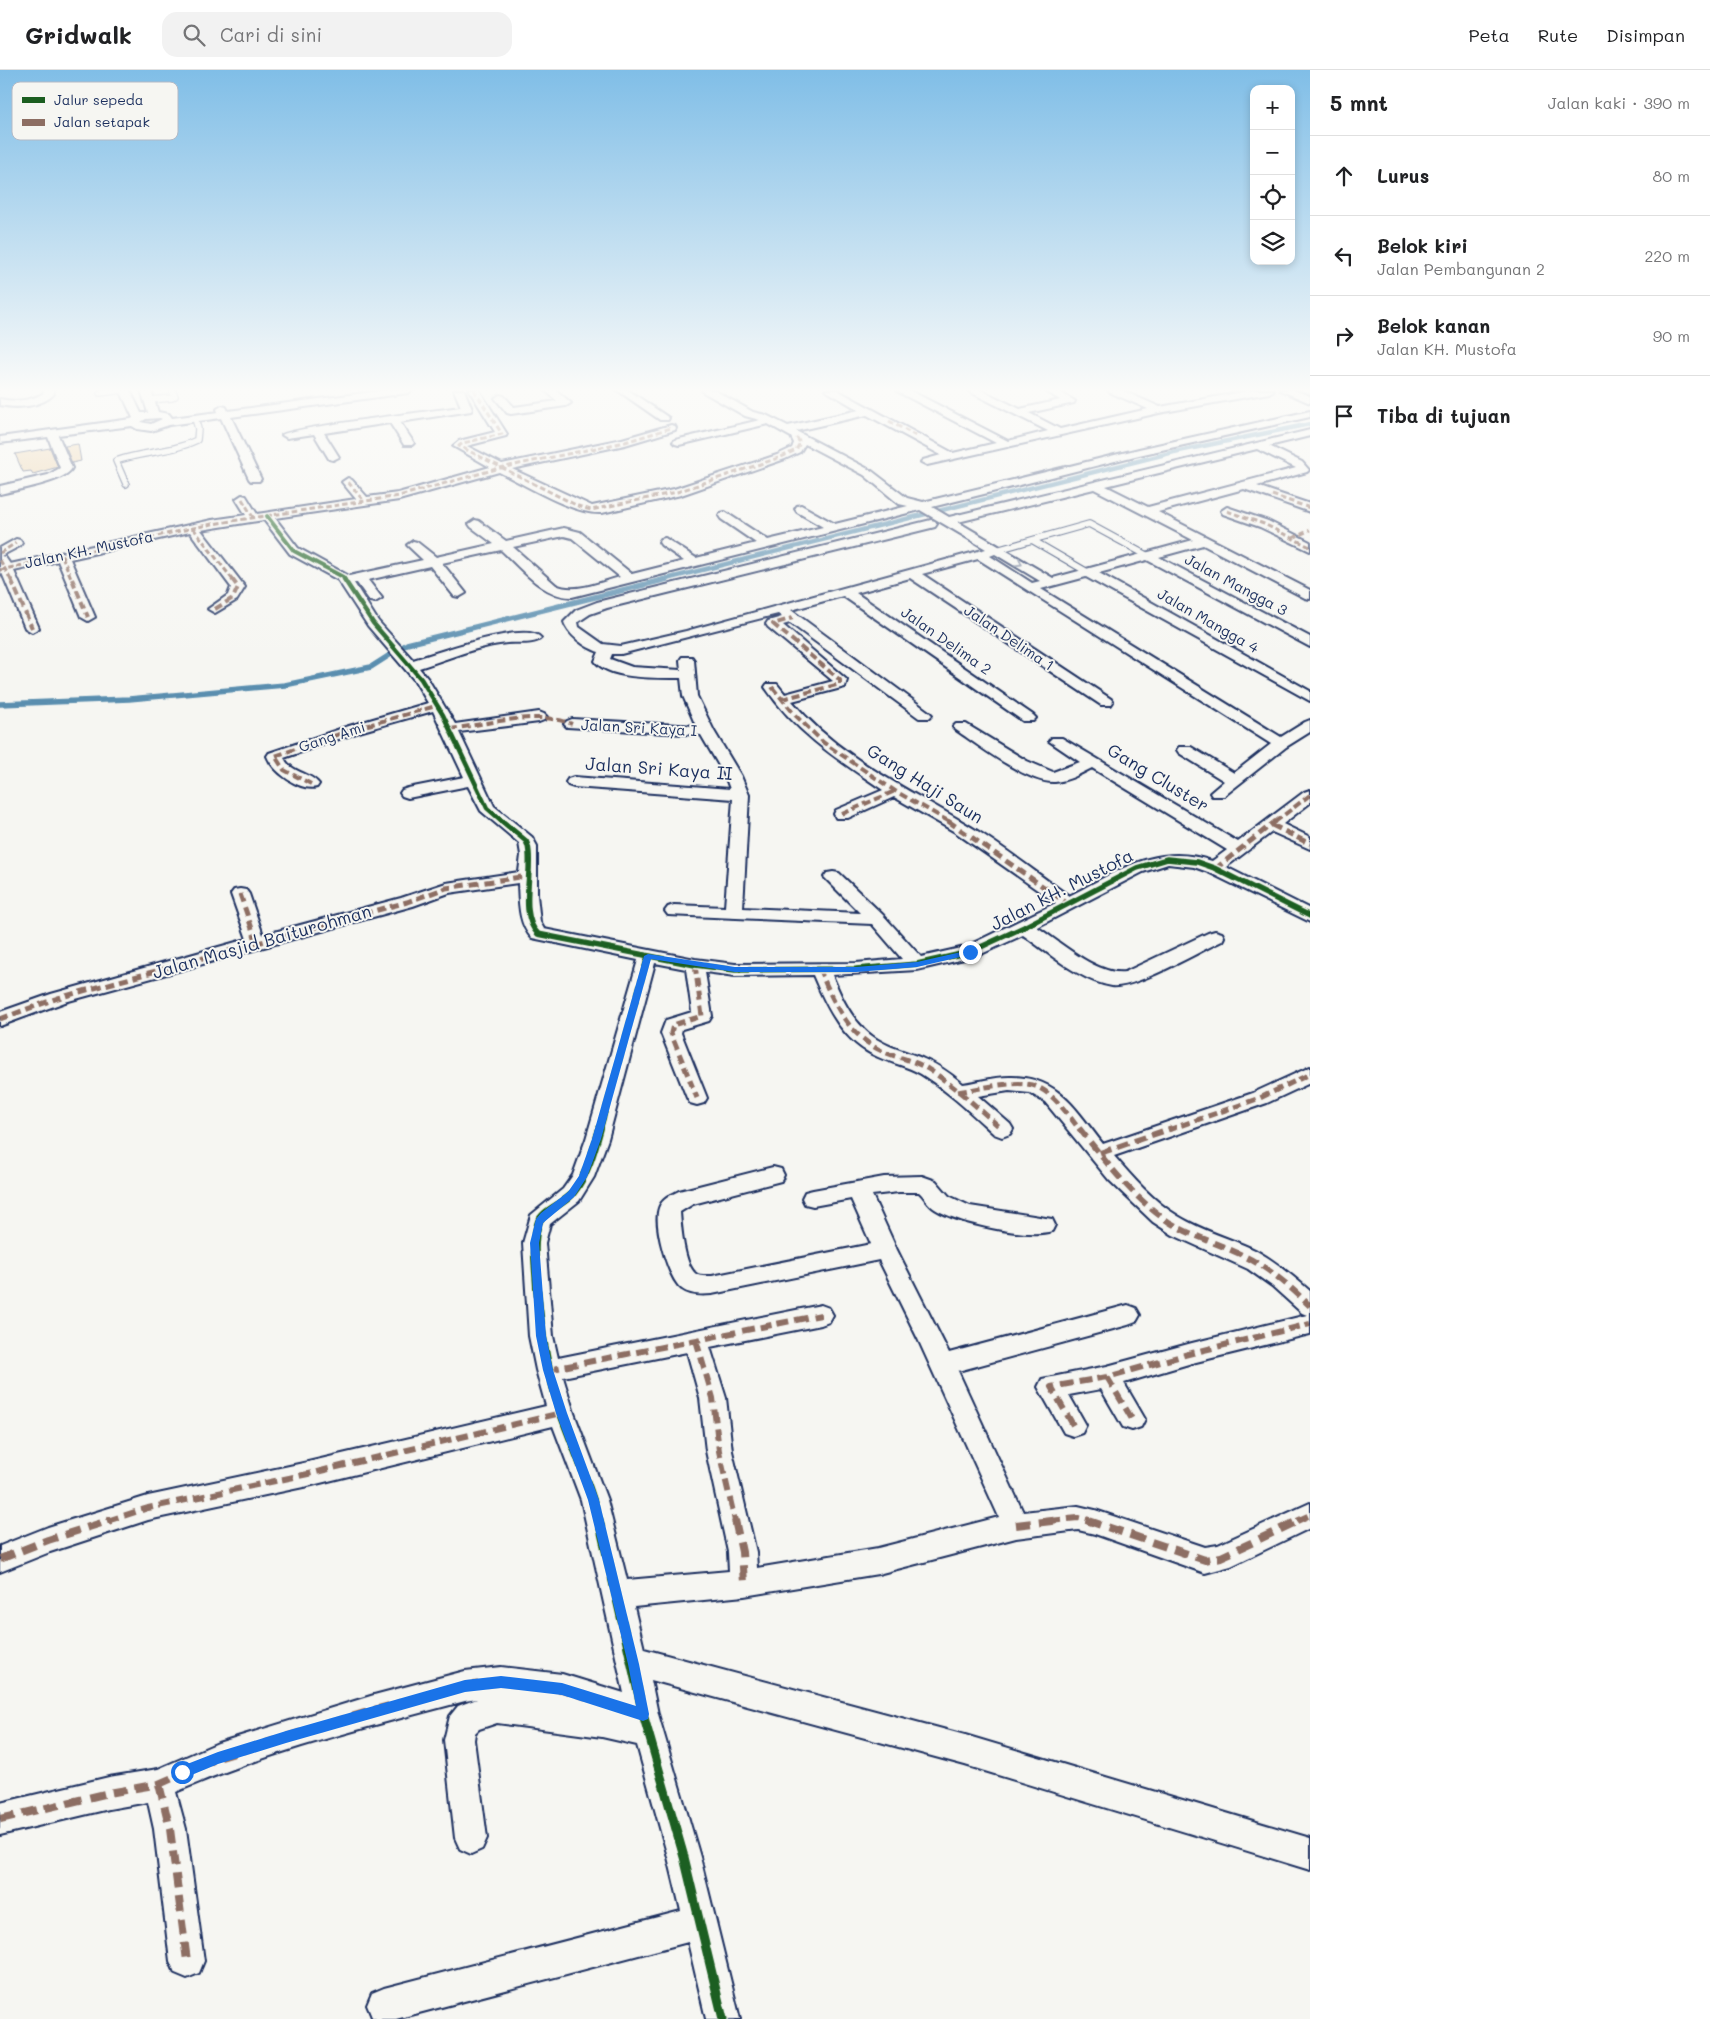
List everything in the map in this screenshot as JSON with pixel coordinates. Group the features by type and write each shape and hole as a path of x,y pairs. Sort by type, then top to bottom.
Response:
{"street":[{"path":"0,490 36,481"},
{"name":"Jalan KH. Mustofa","path":"2,566 62,556 193,528 363,500 399,496 453,481"},
{"path":"527,481 585,509 596,510 676,492 709,481"},
{"path":"877,481 905,507 930,515 970,534 1052,582"},
{"path":"997,550 621,650 607,650 598,647 573,628 571,622 576,616 602,605 930,515 1043,481"},
{"path":"930,515 1105,481"},
{"path":"1147,511 1264,481"},
{"path":"348,482 363,500"},
{"path":"1088,485 1147,511 1198,542"},
{"path":"1088,485 1198,542 1310,596"},
{"path":"1246,486 1310,508"},
{"path":"242,498 260,518"},
{"path":"475,524 503,545 551,588 561,593 572,593 905,507"},
{"path":"801,510 832,527"},
{"path":"1227,511 1264,524 1310,547"},
{"path":"930,515 951,538 1281,744"},
{"path":"725,516 765,544"},
{"name":"Jalan KH. Mustofa","path":"260,518 294,550 335,571 346,581 373,623 420,679 450,729 487,808 526,841 529,846 530,858 527,876 530,922 538,934 648,956 735,970 856,969 917,964 970,952 1137,868 1167,860 1197,862 1214,868 1310,916"},
{"path":"193,528 238,587 238,593 233,598 215,609"},
{"path":"1293,538 1310,530"},
{"path":"346,581 559,532 576,535 629,578"},
{"path":"951,538 961,540 969,538 970,534"},
{"path":"665,542 694,562"},
{"path":"1030,588 1198,542"},
{"path":"0,553 16,543"},
{"path":"413,545 433,561 459,593"},
{"path":"62,556 88,617"},
{"name":"Jalan Mangga 3","path":"1148,556 1310,643"},
{"path":"2,566 32,628"},
{"name":"Jalan Delima 1","path":"911,573 1106,702"},
{"name":"Jalan Mangga 4","path":"1089,573 1310,697"},
{"path":"360,578 375,598"},
{"name":"Jalan Delima 2","path":"845,591 1028,718"},
{"path":"780,609 924,714"},
{"name":"Gang Haji Saun","path":"794,618 773,624 840,680 840,684 777,693 796,716 824,743 896,790 961,828 1067,903"},
{"path":"410,666 502,639 534,638"},
{"path":"607,650 602,661 612,668 625,670 687,667 690,696 706,731 733,776 741,795 734,913"},
{"name":"Gang Ami","path":"310,784 286,771 278,764 275,756 354,729 436,706"},
{"path":"450,729 539,717"},
{"name":"Jalan Sri Kaya I","path":"572,724 706,731"},
{"path":"1218,793 1281,744 1310,725"},
{"path":"961,727 1029,770 1044,776 1052,777 1066,774 1092,762"},
{"name":"Gang Cluster","path":"1057,740 1240,850"},
{"path":"1185,750 1234,780"},
{"path":"408,793 474,780"},
{"name":"Jalan Sri Kaya II","path":"574,782 741,795"},
{"path":"842,814 896,790"},
{"path":"1214,868 1310,795"},
{"path":"1272,824 1310,844"},
{"name":"Jalan Masjid Baiturohman","path":"0,1019 58,998 407,902 446,888 527,876"},
{"path":"833,877 877,919 917,964"},
{"path":"240,894 257,943"},
{"path":"674,911 877,919"},
{"path":"1024,926 1090,972 1114,980 1128,978 1215,937"},
{"path":"648,956 597,1139 583,1177 571,1194 544,1215 536,1230 534,1243 541,1336 548,1370 561,1413 594,1500 644,1716 684,1857 723,2019"},
{"path":"695,964 702,1016 673,1025 671,1028 673,1040 697,1098"},
{"path":"819,968 833,1001 847,1024 863,1040 880,1050 919,1064 958,1092 1002,1129"},
{"path":"1100,1153 1260,1098 1310,1074"},
{"path":"958,1092 1009,1084 1035,1086 1052,1097 1142,1201 1182,1230 1247,1257 1272,1272 1295,1290 1310,1306"},
{"path":"773,1175 687,1197 676,1202 669,1210 678,1266 684,1278 693,1284 712,1285 885,1250"},
{"path":"813,1198 858,1189 911,1183 922,1184 931,1187 940,1201 956,1209 977,1216 1044,1226"},
{"path":"858,1189 885,1250 942,1365 1016,1525"},
{"path":"548,1370 821,1315"},
{"path":"942,1365 1128,1315"},
{"path":"1073,1425 1051,1388 1107,1377 1192,1353 1310,1324"},
{"path":"696,1340 713,1398 719,1451 742,1552 744,1583"},
{"path":"1107,1377 1132,1419"},
{"path":"0,1559 48,1540 148,1508 308,1474 561,1413"},
{"path":"616,1595 744,1583 878,1561 1016,1525 1078,1518 1205,1560 1221,1557 1310,1515"},
{"path":"633,1662 965,1750 1310,1854"},
{"path":"0,1819 110,1793 159,1784 218,1758 374,1710 465,1686 501,1682 562,1689 644,1716"},
{"path":"471,1838 459,1740 461,1727 469,1717 497,1708 602,1722 644,1716"},
{"path":"159,1784 170,1829 187,1961"},
{"path":"384,2005 699,1923"}],"lane":[{"path":"997,550 1089,524 1148,556"},
{"path":"1032,540 1089,573"}],"waterway":[{"path":"662,580 1058,481"},
{"path":"0,704 129,699 285,685 371,667 407,644 667,579"}],"marked path":[{"path":"0,570 212,524 399,496 453,481"},
{"path":"527,481 578,506 591,510 677,492 710,481"},
{"path":"348,482 363,500"},
{"path":"1272,495 1310,508"},
{"path":"242,499 254,519"},
{"path":"1227,511 1264,524 1310,547"},
{"path":"193,528 238,587 233,598 215,609"},
{"path":"1293,538 1310,530"},
{"path":"0,553 16,543"},
{"path":"62,556 88,617"},
{"path":"0,560 6,568 32,628"},
{"path":"782,699 840,684 840,680 773,624 793,618"},
{"path":"772,687 796,716 824,743 895,791 961,828 1067,903"},
{"path":"311,784 284,770 275,756 354,729 436,706"},
{"path":"450,729 539,717 559,719 572,724"},
{"path":"842,814 895,791"},
{"path":"1215,869 1310,795"},
{"path":"1272,825 1310,844"},
{"path":"0,1019 58,998 407,902 446,888 527,876"},
{"path":"240,894 257,943"},
{"path":"695,965 702,1016 673,1025 671,1033 697,1098"},
{"path":"819,968 841,1014 857,1034 878,1049 931,1071 958,1091 1002,1129"},
{"path":"1100,1153 1260,1098 1310,1074"},
{"path":"958,1092 1009,1084 1035,1086 1052,1097 1117,1175 1161,1216 1181,1228 1256,1262 1296,1292 1310,1306"},
{"path":"548,1370 821,1315"},
{"path":"1073,1425 1051,1387 1107,1377 1192,1353 1310,1324"},
{"path":"696,1340 713,1398 719,1451 742,1552 744,1583"},
{"path":"1107,1377 1132,1419"},
{"path":"0,1559 48,1540 148,1508 308,1474 561,1413"},
{"path":"1016,1525 1078,1518 1095,1522 1205,1560 1221,1557 1310,1515"},
{"path":"0,1819 109,1793 159,1784 218,1758 374,1710 465,1686 501,1682 562,1689 643,1714"},
{"path":"159,1784 170,1829 187,1961"}],"cycle path":[{"path":"267,516 294,551 343,577 373,623 421,679 443,715 487,808 526,841 529,850 527,879 531,922 533,929 538,934 695,965 735,970 856,969 917,964 970,952 1024,927 1137,868 1167,859 1197,862 1214,868 1310,916"},
{"path":"648,956 597,1139 583,1177 571,1195 544,1215 539,1221 534,1243 541,1336 548,1370 561,1413 594,1500 643,1714 684,1857 723,2019"}],"route":[{"path":"182,1772 218,1758 374,1710 465,1686 501,1682 562,1689 643,1714 634,1664 594,1500 561,1413 548,1370 541,1336 534,1243 536,1230 544,1215 571,1194 583,1177 597,1139 648,956 735,970 856,969 917,964 970,952"}]}
